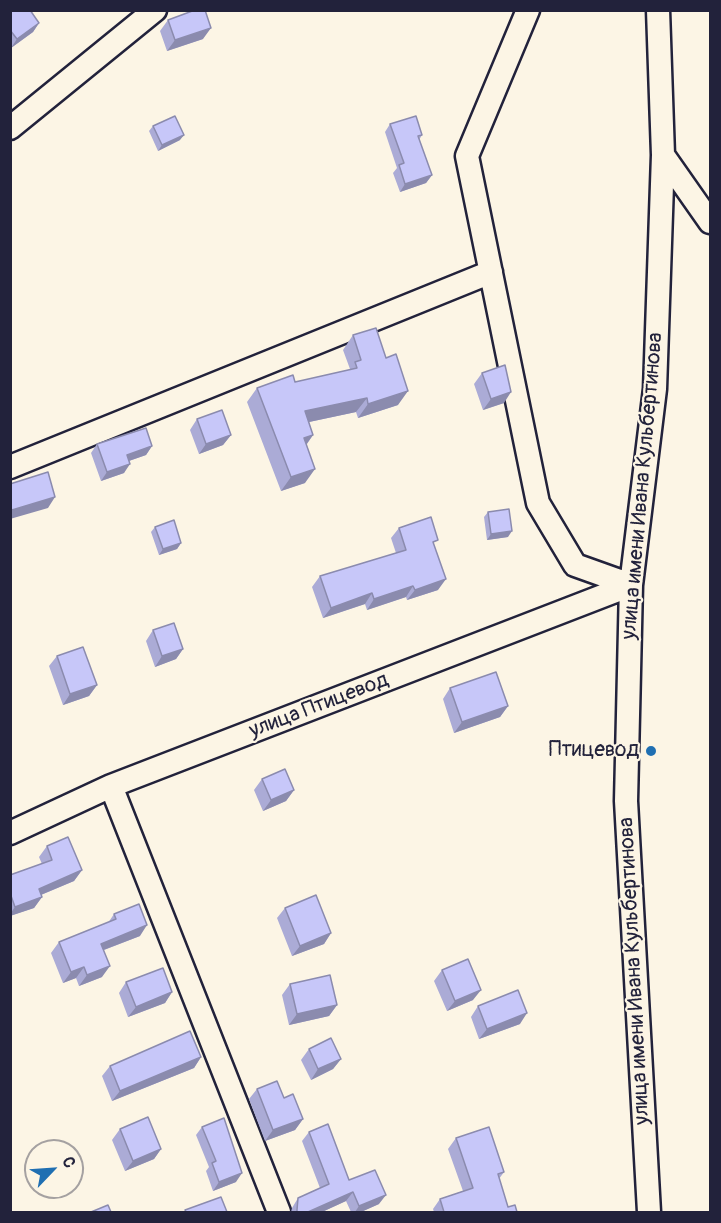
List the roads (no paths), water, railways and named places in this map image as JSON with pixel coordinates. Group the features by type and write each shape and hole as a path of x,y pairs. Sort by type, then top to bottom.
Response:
{"street":[{"path":"10,128 155,10"},
{"path":"528,10 467,156 538,503 575,565 631,585"},
{"name":"улица имени Ивана Кульбертинова","path":"649,1212 626,801 631,585 654,389 663,155 658,10"},
{"path":"663,155 711,222"},
{"path":"10,467 491,272"},
{"name":"улица Птицевод","path":"10,833 111,786 631,585"},
{"path":"111,786 279,1212"}],"place":[{"name":"Птицевод","path":"651,751"}]}
